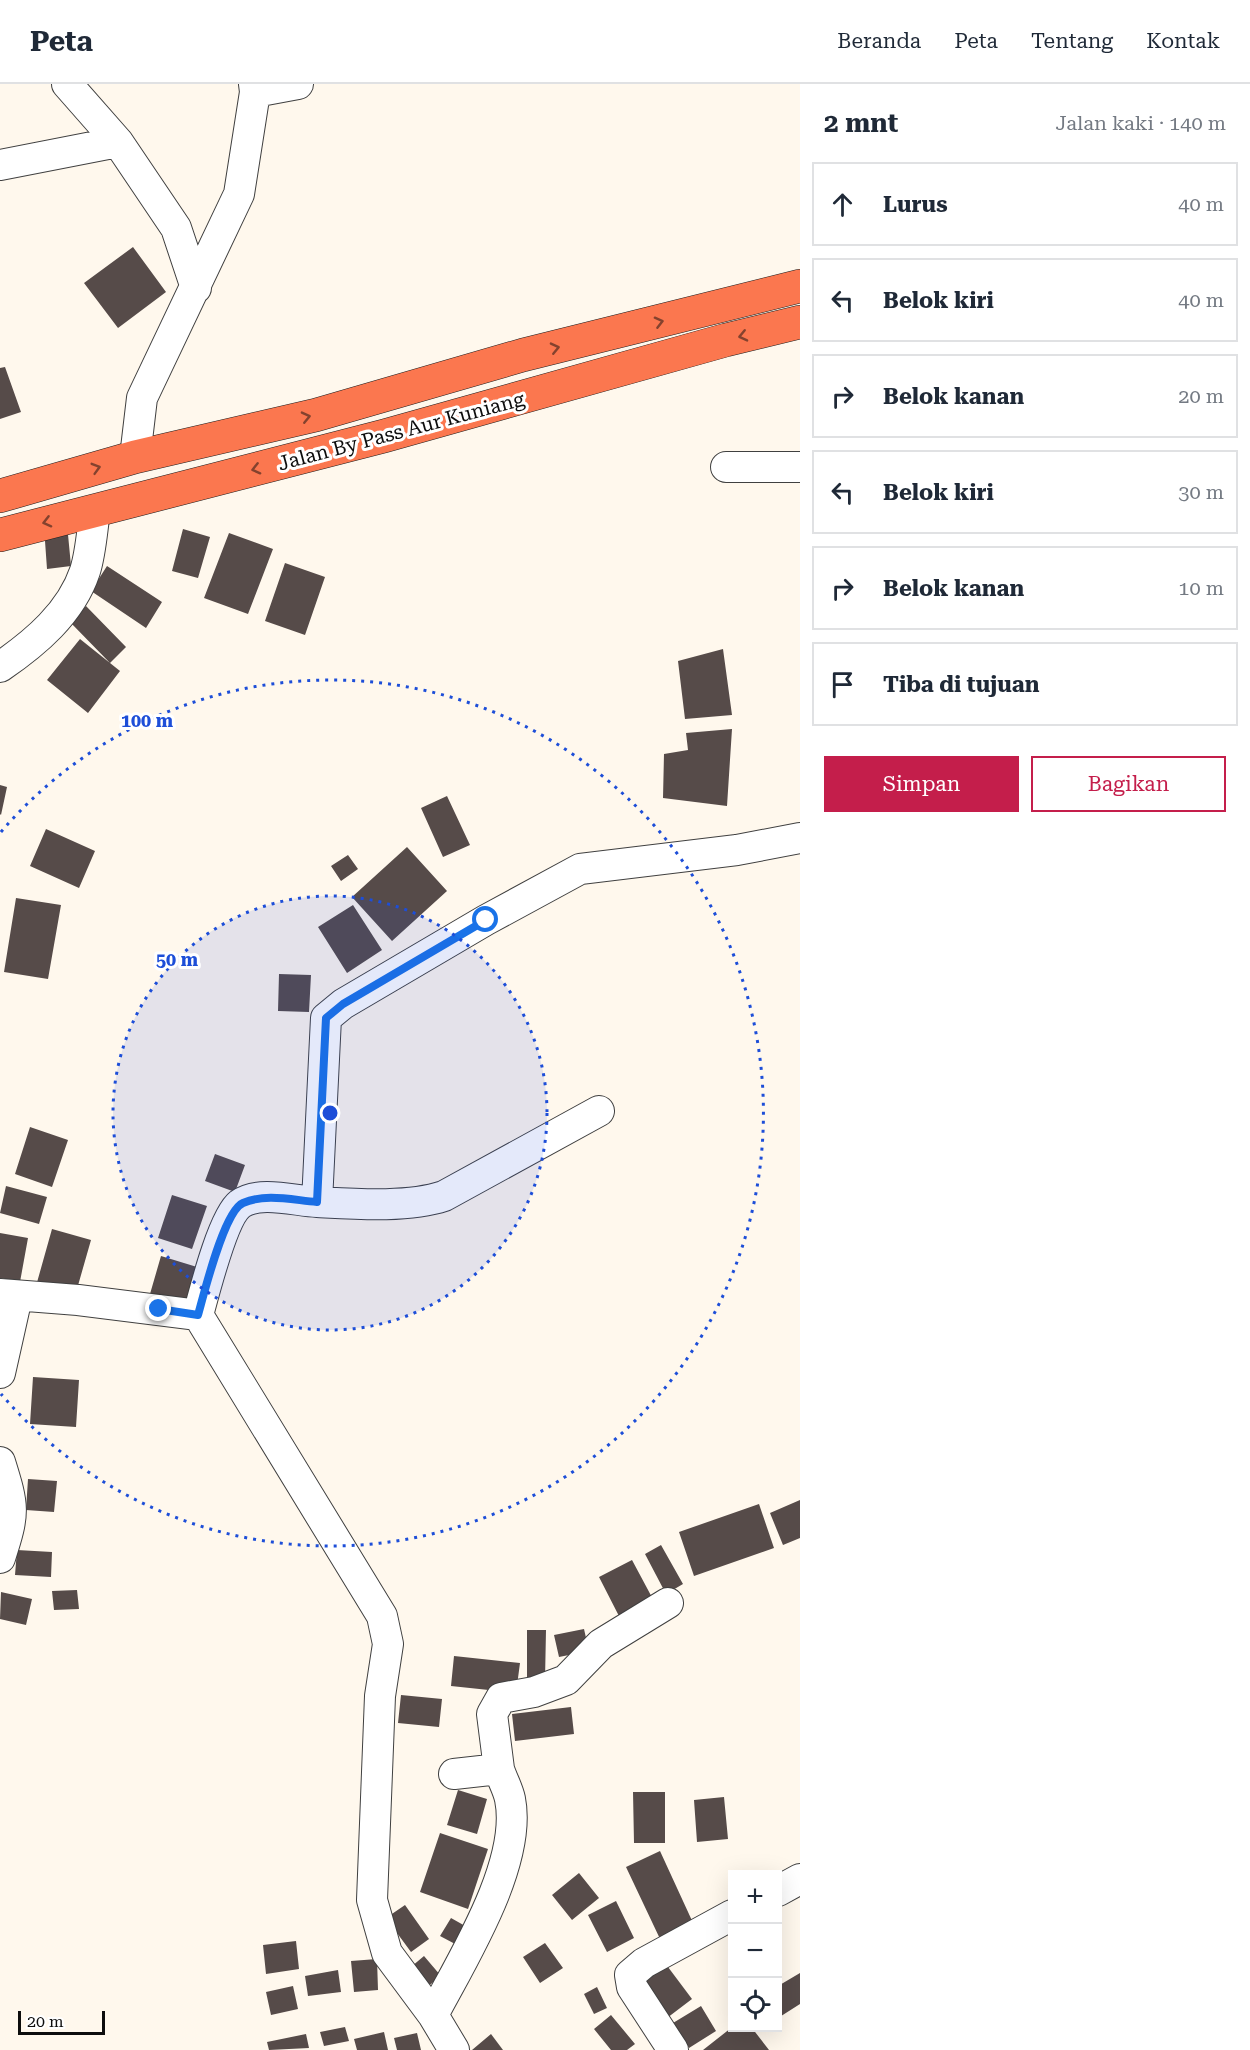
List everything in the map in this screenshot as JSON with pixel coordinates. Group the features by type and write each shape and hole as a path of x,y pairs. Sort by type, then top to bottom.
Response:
{"highway":[{"name":"Jalan By Pass Aur Kuniang","path":"0,496 135,457 316,415 523,355 800,286"},
{"name":"Jalan By Pass Aur Kuniang","path":"0,535 530,396 726,340 800,322"},
{"path":"523,355 530,396"}],"street":[{"path":"68,84 118,142 176,228 196,288"},
{"path":"135,457 142,398 239,194 254,88 298,84"},
{"path":"0,165 118,142"},
{"path":"726,468 800,467"},
{"path":"0,666 27,648 63,612 76,593 86,569 95,511"},
{"path":"317,1202 326,1018 343,1004 486,920 580,869 737,850 800,838"},
{"path":"454,2050 433,2015 387,1953 372,1900 380,1696 388,1644 385,1624 198,1315 211,1267 230,1219 240,1204 264,1197 317,1202 425,1203 444,1196 599,1111"},
{"path":"0,1373 8,1295 78,1300 198,1315"},
{"path":"0,1462 12,1495 12,1505 11,1524 0,1558"},
{"path":"433,2015 484,1917 505,1862 510,1833 510,1800 499,1769 492,1714 501,1698 534,1692 566,1680 601,1644 668,1603"},
{"path":"454,1774 499,1769"},
{"path":"782,1888 800,1879"},
{"path":"673,2050 632,1987 630,1975 644,1963 728,1918"}],"building":[{"path":"133,247 166,292 118,328 84,283"},
{"path":"5,367 21,412 0,419 0,368"},
{"path":"67,524 71,566 47,569 44,527"},
{"path":"183,529 210,537 198,578 172,571"},
{"path":"229,533 273,549 248,614 204,598"},
{"path":"285,563 325,577 305,635 265,621"},
{"path":"107,566 162,602 146,628 91,591"},
{"path":"86,606 126,647 110,663 70,622"},
{"path":"80,639 120,671 88,713 47,680"},
{"path":"723,649 732,715 685,719 678,661"},
{"path":"732,729 727,806 663,798 664,754 688,750 686,733"},
{"path":"0,785 7,787 1,815 0,814"},
{"path":"447,796 470,845 443,857 421,808"},
{"path":"46,829 95,851 79,888 30,866"},
{"path":"407,847 447,891 392,941 352,897"},
{"path":"348,855 358,869 341,881 331,866"},
{"path":"16,898 61,905 48,979 4,972"},
{"path":"353,905 382,950 347,973 318,927"},
{"path":"279,974 311,975 309,1012 278,1011"},
{"path":"30,1127 68,1140 52,1187 15,1174"},
{"path":"215,1154 245,1165 235,1192 205,1181"},
{"path":"6,1186 47,1197 39,1224 0,1213"},
{"path":"172,1195 207,1206 192,1249 158,1238"},
{"path":"52,1229 91,1240 75,1296 36,1286"},
{"path":"0,1233 28,1238 20,1282 0,1278"},
{"path":"161,1256 197,1267 186,1305 150,1294"},
{"path":"33,1377 79,1380 76,1427 30,1424"},
{"path":"28,1479 57,1481 54,1512 26,1510"},
{"path":"800,1500 800,1538 783,1545 770,1513"},
{"path":"759,1504 774,1548 694,1576 679,1532"},
{"path":"661,1545 683,1584 666,1594 645,1554"},
{"path":"17,1550 52,1552 51,1577 15,1575"},
{"path":"632,1560 655,1603 621,1620 599,1577"},
{"path":"77,1590 79,1609 54,1610 52,1591"},
{"path":"1,1592 32,1599 26,1625 0,1619"},
{"path":"584,1629 589,1651 559,1657 554,1635"},
{"path":"527,1630 546,1630 545,1680 527,1680"},
{"path":"454,1656 520,1663 516,1693 451,1686"},
{"path":"401,1695 442,1699 439,1727 398,1723"},
{"path":"571,1707 574,1734 515,1741 512,1714"},
{"path":"458,1790 487,1799 477,1834 447,1825"},
{"path":"633,1792 665,1792 665,1843 634,1843"},
{"path":"724,1797 728,1839 697,1842 694,1800"},
{"path":"440,1833 488,1849 468,1909 420,1892"},
{"path":"660,1851 694,1925 661,1941 626,1867"},
{"path":"579,1873 599,1898 572,1920 552,1895"},
{"path":"616,1901 634,1938 607,1952 588,1915"},
{"path":"405,1905 429,1939 411,1952 386,1918"},
{"path":"451,1918 467,1927 457,1945 440,1936"},
{"path":"296,1941 299,1969 266,1974 263,1945"},
{"path":"545,1943 563,1968 540,1983 523,1957"},
{"path":"424,1956 441,1976 421,1992 405,1972"},
{"path":"377,1959 378,1990 354,1992 351,1961"},
{"path":"665,1963 692,1999 667,2018 640,1982"},
{"path":"338,1970 341,1992 308,1996 305,1976"},
{"path":"800,1973 800,2004 782,2015 782,1984"},
{"path":"293,1986 298,2009 271,2015 266,1992"},
{"path":"597,1987 607,2008 594,2014 584,1994"},
{"path":"701,2006 716,2031 689,2048 673,2023"},
{"path":"611,2015 635,2044 627,2050 611,2050 594,2029"},
{"path":"345,2027 349,2041 324,2046 320,2032"},
{"path":"728,2030 755,2032 769,2050 703,2050"},
{"path":"384,2032 388,2050 357,2050 354,2039"},
{"path":"417,2033 421,2050 397,2050 394,2038"},
{"path":"306,2034 309,2048 269,2050 267,2042"},
{"path":"491,2034 503,2050 472,2050"}],"route":[{"path":"159,1309 198,1315 211,1267 230,1219 240,1204 264,1197 317,1202 326,1018 343,1004 486,920"}]}
